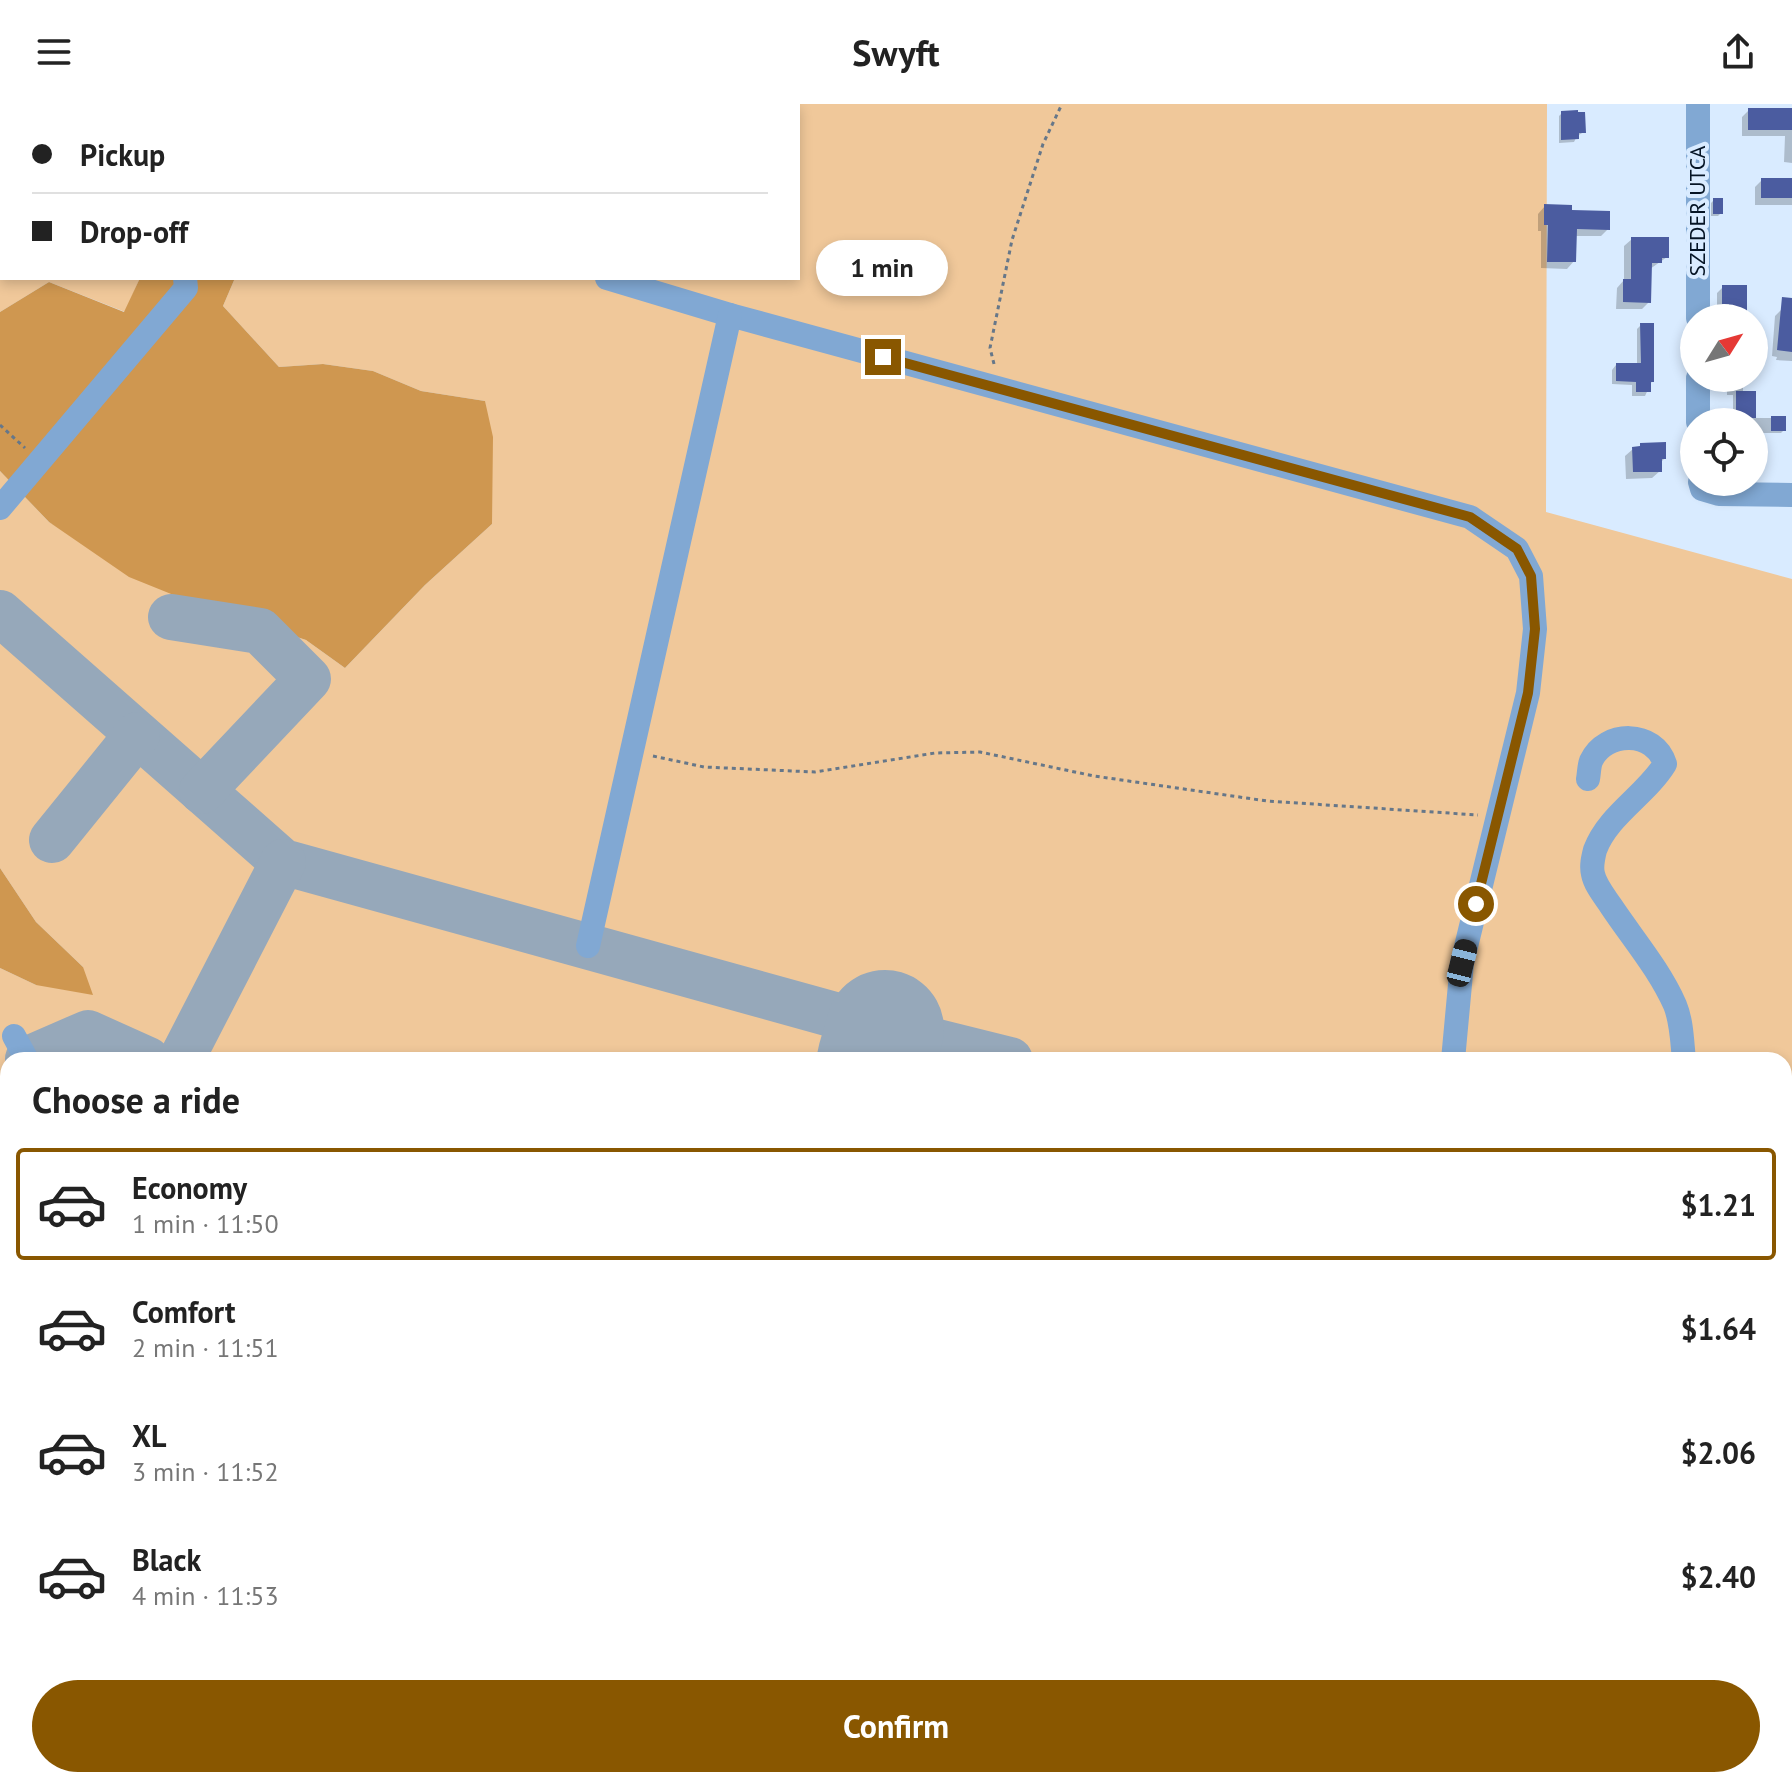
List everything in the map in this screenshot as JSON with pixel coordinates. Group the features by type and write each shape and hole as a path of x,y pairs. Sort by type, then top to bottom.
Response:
{"street":[{"name":"SZEDER UTCA","path":"1698,104 1698,304"},
{"path":"0,508 186,288 185,280"},
{"path":"614,280 730,315 1470,517 1517,549 1531,576 1535,629 1528,693 1462,963 1454,1052"},
{"path":"588,946 730,315"},
{"path":"1768,495 1792,495"},
{"path":"1588,779 1591,760 1601,749 1619,739 1634,738 1652,743 1662,755 1665,764 1656,779 1609,826 1596,848 1592,864 1593,877 1598,886 1658,973 1675,1007 1683,1052"},
{"path":"14,1036 23,1052"}],"path":[{"path":"1005,390 990,348 1012,240 1043,144 1062,104"},
{"path":"0,425 39,462"},
{"path":"632,751 704,767 815,772 935,753 980,752 1094,776 1267,801 1498,815"}],"shaded area":[{"path":"800,104 1547,104 1546,512 1792,579 1792,1052 0,1052 0,968 36,985 83,967 36,922 0,868 0,471 49,522 191,602 306,640 345,668 425,585 492,524 485,401 421,391 373,371 323,364 279,367 223,306 234,280 800,280"},
{"path":"0,280 139,280 125,312 49,282 0,312"},
{"path":"139,280 234,280 223,306 279,367 323,364 373,371 421,391 485,401 493,437 492,524 425,585 345,668 306,640 191,602 129,577 49,522 0,471 0,312 49,282 124,312"},
{"path":"0,868 36,922 83,967 93,995 36,985 0,968"}],"building":[{"path":"1748,108 1792,108 1792,130 1748,130"},
{"path":"1561,111 1585,112 1586,133 1579,133 1579,139 1561,140"},
{"path":"1761,178 1792,178 1792,198 1761,198"},
{"path":"1713,198 1723,198 1723,214 1713,214"},
{"path":"1544,204 1572,205 1572,210 1610,211 1610,230 1577,229 1576,262 1547,262 1548,225 1544,225"},
{"path":"1631,237 1669,237 1669,258 1662,258 1662,263 1652,263 1651,303 1623,302 1623,279 1631,279"},
{"path":"1722,285 1747,285 1747,304 1722,304"},
{"path":"1782,297 1792,298 1792,352 1777,350"},
{"path":"1640,323 1654,323 1654,382 1651,382 1651,392 1636,392 1636,382 1616,381 1616,363 1641,363"},
{"path":"1736,392 1756,392 1756,408 1736,408"},
{"path":"1771,416 1786,416 1786,431 1771,431"},
{"path":"1666,442 1662,472 1633,472 1632,447 1640,446 1640,443"}],"taxiway":[{"path":"0,613 283,862 978,1052"},
{"path":"171,617 260,631 308,679 202,791"},
{"path":"52,840 137,735"},
{"path":"185,1052 283,862"},
{"path":"44,1052 88,1033 130,1052"}],"runway":[{"path":"878,1052 885,1029"}],"route":[{"path":"883,357 1470,517 1517,549 1531,576 1535,629 1533,650 1528,693 1476,904"}]}
